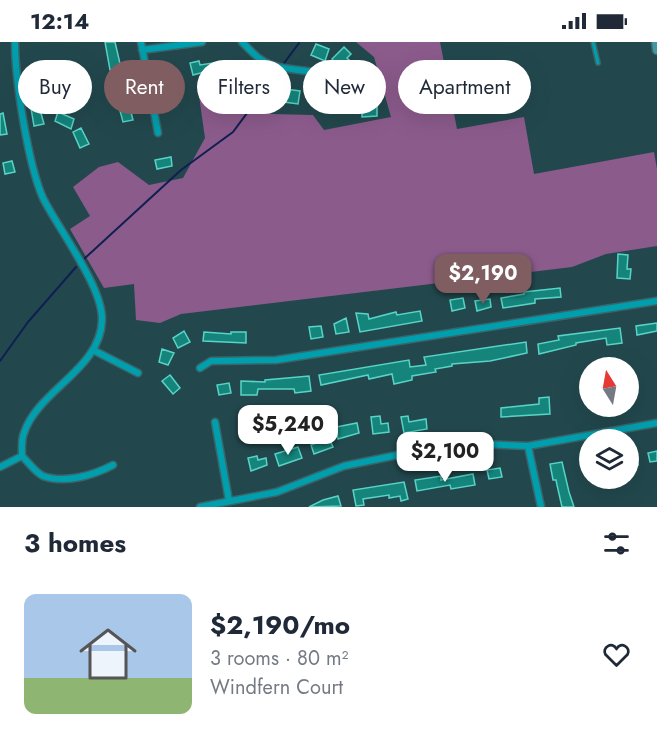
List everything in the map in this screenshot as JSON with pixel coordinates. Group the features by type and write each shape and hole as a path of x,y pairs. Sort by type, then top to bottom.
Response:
{"street":[{"path":"15,42 22,109 42,196 102,306 102,322 93,350 30,420 23,434 22,456 42,476 63,478 94,476 113,465"},
{"path":"141,42 158,133"},
{"path":"142,50 202,42"},
{"path":"242,42 260,60 273,66 303,70"},
{"path":"200,368 211,361 276,360 657,301"},
{"path":"93,350 138,373"},
{"path":"215,422 229,501"},
{"path":"200,507 285,489 344,466 417,451 481,444 528,446 657,423"},
{"path":"528,446 541,507"},
{"path":"0,467 22,456"}],"lane":[{"path":"593,42 598,63"}],"shaded area":[{"path":"356,42 440,42 444,60 398,60 398,114 454,114 457,129 524,117 534,174 654,152 657,169 657,246 606,254 572,267 181,314 160,323 136,320 134,284 104,288 70,229 90,216 73,187 99,167 118,162 149,185 183,178 205,138 202,114 313,115 324,130 391,117 386,99 386,60 375,60"}],"building":[{"path":"105,42 115,42 119,60 108,60"},
{"path":"316,44 329,49 325,60 311,55"},
{"path":"344,47 351,54 347,58 349,60 332,59"},
{"path":"197,61 197,74 193,75 190,63"},
{"path":"291,90 300,91 298,104 291,103"},
{"path":"3,113 7,134 0,135 0,114"},
{"path":"32,114 41,114 44,124 34,126"},
{"path":"57,114 74,119 71,129 55,121"},
{"path":"121,114 131,114 133,120 123,122"},
{"path":"362,114 377,114 377,116 362,117"},
{"path":"81,128 89,144 80,148 73,132"},
{"path":"171,157 172,166 157,169 155,160"},
{"path":"12,161 15,172 5,174 3,163"},
{"path":"618,254 628,255 627,269 631,269 630,279 617,278"},
{"path":"560,288 561,297 535,299 535,303 503,308 501,298 524,294 524,292"},
{"path":"463,298 465,308 452,311 450,300"},
{"path":"490,299 491,307 477,311 475,301"},
{"path":"420,311 422,321 360,332 356,313 368,314 369,319 396,312 397,315"},
{"path":"346,318 349,332 336,334 334,324"},
{"path":"657,323 657,331 637,335 636,326"},
{"path":"321,326 323,337 311,339 309,327"},
{"path":"620,328 622,343 607,345 606,338 576,343 576,345 539,354 538,344 559,340 558,336"},
{"path":"184,331 190,342 178,348 173,338"},
{"path":"204,332 231,334 231,332 246,332 246,343 203,341"},
{"path":"526,342 527,353 490,361 452,364 452,366 435,369 436,372 412,376 412,380 394,384 392,374 369,379 368,375 321,385 319,375 409,360 410,367 426,365 424,357"},
{"path":"162,349 174,353 168,365 159,362"},
{"path":"170,375 180,388 173,394 162,381"},
{"path":"309,376 311,391 295,393 294,389 258,389 257,395 241,395 241,381 265,382 265,380"},
{"path":"229,383 231,393 219,395 217,385"},
{"path":"549,397 550,414 501,417 501,408 539,404 539,398"},
{"path":"380,416 381,424 388,423 389,432 373,434 371,417"},
{"path":"408,416 409,422 426,419 427,429 404,433 401,417"},
{"path":"357,423 359,433 338,439 336,427"},
{"path":"327,433 333,447 314,454 311,445 319,442 317,437"},
{"path":"298,447 302,458 279,466 275,454"},
{"path":"657,451 657,461 650,462 648,453"},
{"path":"257,456 258,460 266,458 267,465 251,471 248,458"},
{"path":"562,462 574,507 562,507 556,480 553,480 550,464"},
{"path":"500,468 502,477 489,479 487,470"},
{"path":"473,474 475,485 451,489 450,485 417,491 415,480 441,476 441,480"},
{"path":"404,482 408,499 401,501 400,496 389,498 389,495 363,499 364,505 356,506 353,490"},
{"path":"338,496 341,506 309,507 323,500"}],"waterway":[{"path":"84,259 181,170 233,132 299,43"},
{"path":"0,361 28,322 76,267"}]}
